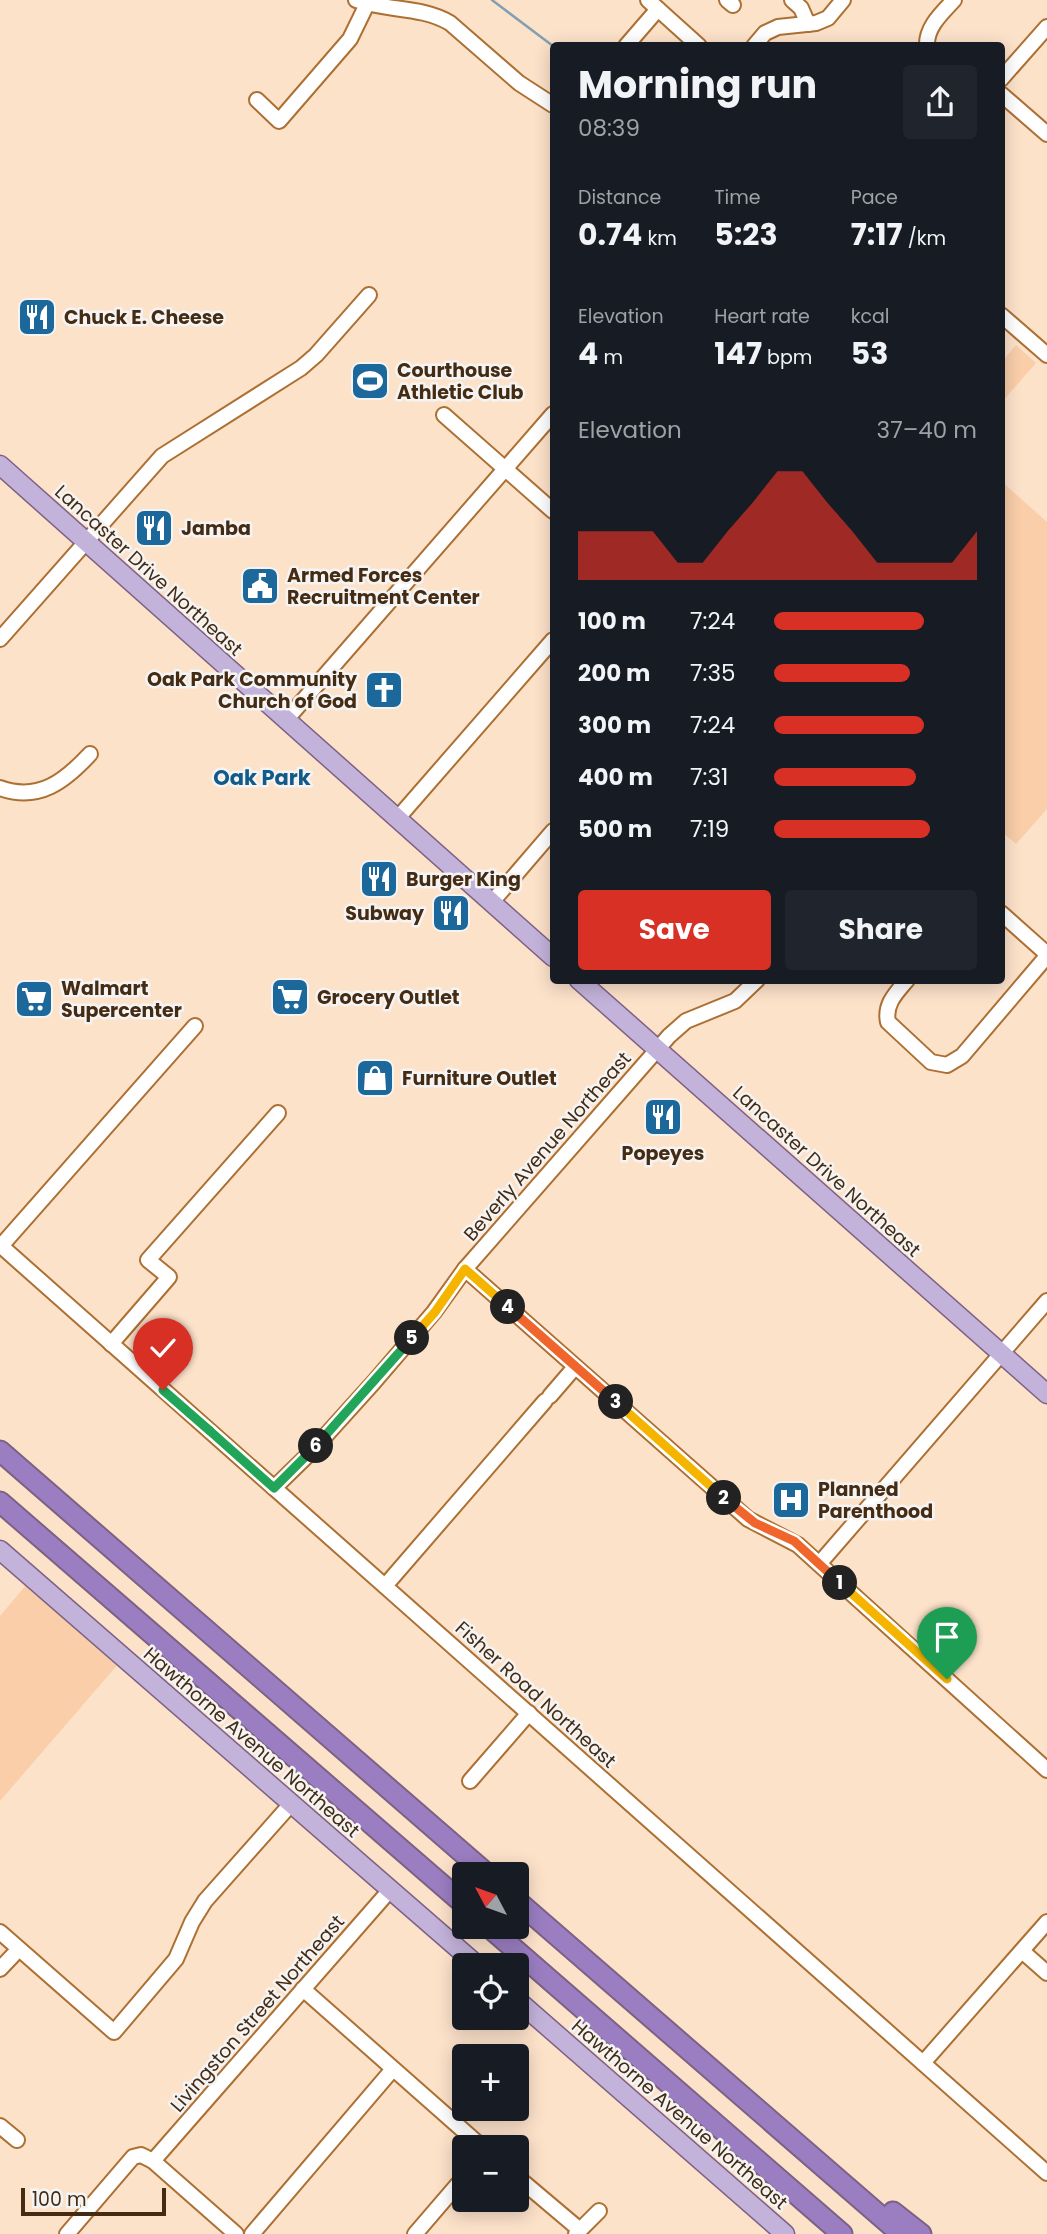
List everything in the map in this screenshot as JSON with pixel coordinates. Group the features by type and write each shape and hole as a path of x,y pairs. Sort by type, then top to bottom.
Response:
{"highway":[{"path":"0,1451 473,1862"},
{"path":"0,1502 452,1894"},
{"path":"529,1911 901,2234"},
{"path":"503,1939 842,2234"},
{"path":"746,2099 819,2149 920,2234"}],"main road":[{"name":"Lancaster Drive Northeast","path":"0,465 550,954"},
{"name":"Lancaster Drive Northeast","path":"588,984 657,1049 1047,1394"},
{"name":"Hawthorne Avenue Northeast","path":"0,1550 463,1953"},
{"name":"Hawthorne Avenue Northeast","path":"529,2010 785,2234"}],"street":[{"path":"792,0 801,8 808,24"},
{"path":"757,42 765,33 778,27 828,19 844,0"},
{"path":"927,42 930,29 954,0"},
{"path":"257,100 279,121 350,39 364,1 421,11 442,18 519,83 550,103"},
{"path":"629,42 653,4 695,42"},
{"path":"1005,74 1047,27"},
{"path":"1005,97 1047,134"},
{"path":"0,639 162,456 301,368 316,355 369,295"},
{"path":"1005,318 1047,355"},
{"path":"444,415 550,508"},
{"path":"286,720 550,417"},
{"path":"397,819 550,643"},
{"path":"0,788 36,792 50,788 73,772 90,754"},
{"path":"492,902 550,834"},
{"path":"904,984 892,998 888,1022 931,1062 947,1065 962,1056 1047,955 1005,917"},
{"name":"Beverly Avenue Northeast","path":"274,1488 309,1454 435,1312 465,1269 657,1049 686,1021 736,1001 753,984"},
{"path":"1,1245 195,1026"},
{"path":"111,1343 169,1278 148,1260 278,1113"},
{"name":"Fisher Road Northeast","path":"1,1245 1047,2173"},
{"path":"465,1269 748,1519 794,1541 1047,1770"},
{"path":"820,1564 1047,1301"},
{"path":"385,1586 575,1367"},
{"path":"470,1781 529,1713"},
{"path":"0,1932 114,2032 176,1959 192,1922 205,1901 291,1804"},
{"name":"Livingston Street Northeast","path":"67,2234 133,2157 147,2158 390,1890"},
{"path":"923,2063 1047,1922"},
{"path":"0,1969 18,1950"},
{"path":"1022,1951 1047,1973"},
{"path":"303,1989 468,2135"},
{"path":"252,2234 393,2069"},
{"path":"0,2126 17,2140"},
{"path":"147,2158 236,2234"},
{"path":"529,2188 578,2232 599,2211"},
{"path":"415,2234 452,2191"}],"shaded area":[{"path":"1016,345 1036,363 1005,398 1005,358"},
{"path":"1005,485 1047,522 1047,809 1016,844 1005,834"},
{"path":"27,1584 119,1663 0,1801 0,1616"}],"waterway":[{"path":"492,0 550,44"}],"place":[{"name":"Chuck E. Cheese","path":"37,317"},
{"name":"Courthouse Athletic Club","path":"370,381"},
{"name":"Jamba","path":"154,528"},
{"name":"Armed Forces Recruitment Center","path":"260,586"},
{"name":"Oak Park Community Church of God","path":"384,690"},
{"name":"Burger King","path":"379,879"},
{"name":"Subway","path":"451,913"},
{"name":"Grocery Outlet","path":"290,997"},
{"name":"Walmart Supercenter","path":"34,999"},
{"name":"Furniture Outlet","path":"375,1078"},
{"name":"Popeyes","path":"663,1117"},
{"name":"Planned Parenthood","path":"791,1500"}],"district":[{"name":"Oak Park","path":"262,778"}],"route":[{"path":"163,1390 274,1488 309,1454 435,1312 465,1269 748,1519 794,1541 947,1679"}]}
